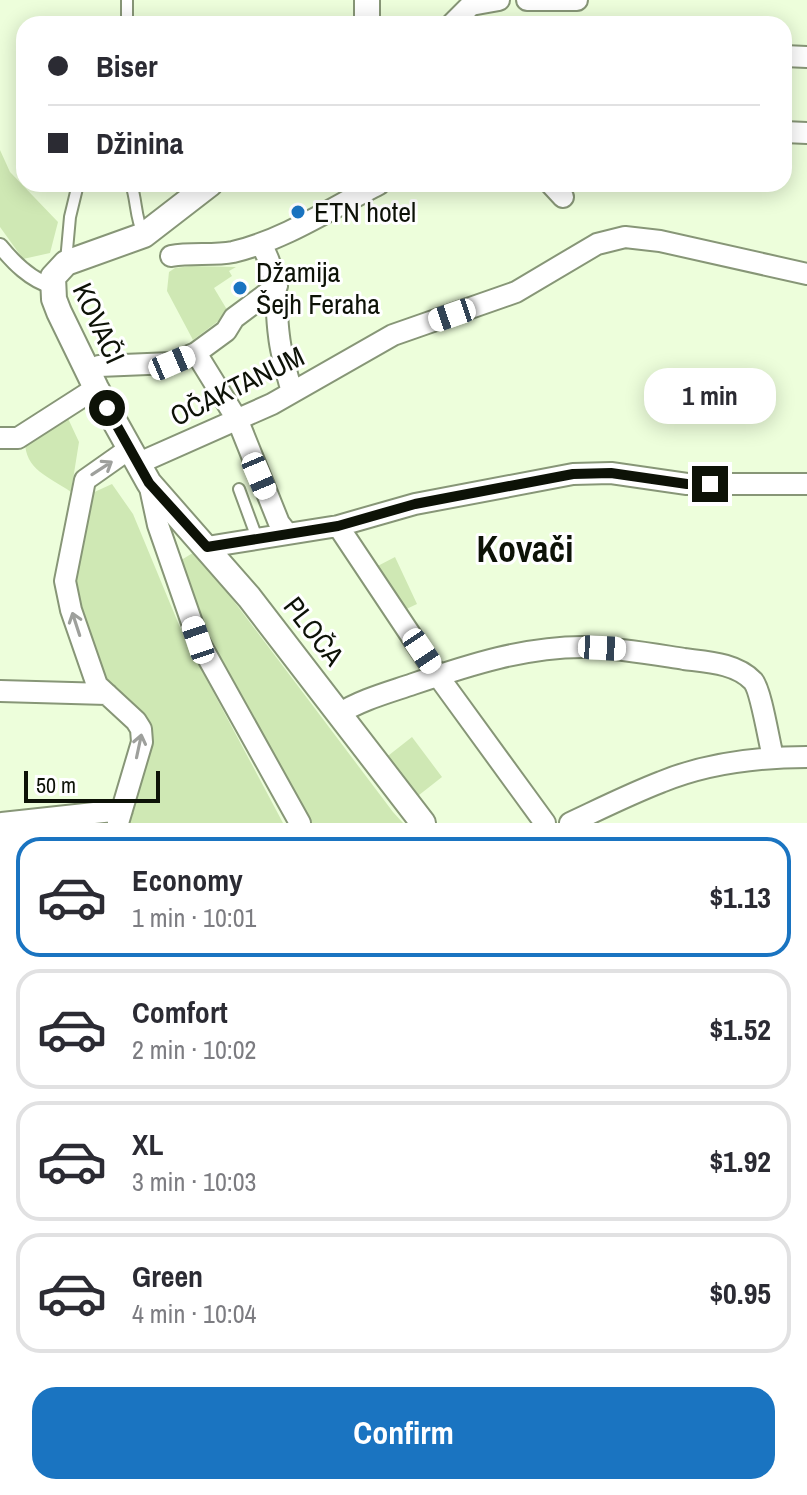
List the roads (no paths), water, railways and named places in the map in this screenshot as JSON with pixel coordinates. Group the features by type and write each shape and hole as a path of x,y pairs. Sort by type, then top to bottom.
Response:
{"street":[{"path":"460,16 471,5 499,0"},
{"path":"527,0 577,0"},
{"path":"52,286 55,272 66,263 144,235 200,192"},
{"path":"171,256 228,253 261,244 363,192"},
{"name":"OČAKTANUM","path":"120,816 142,742 141,729 97,685 71,610 65,581 85,480 139,465 238,421 393,335 516,292 597,244 625,237 716,252 807,274"},
{"path":"261,244 271,263 277,286 279,334 292,392"},
{"name":"KOVAČI","path":"0,246 23,270 43,284 52,286 54,299 92,379 139,465"},
{"path":"0,438 18,438 92,379 99,366 172,363 196,353 226,331 234,318 277,286"},
{"path":"196,353 238,421 279,523 287,533"},
{"path":"139,465 198,640 300,823"},
{"name":"PLOČA","path":"139,465 423,823"},
{"path":"207,547 338,526 415,504 573,474 611,473 687,484 807,484"},
{"path":"338,526 438,676 545,823"},
{"path":"339,714 438,676 505,657 584,647 620,649 727,666 745,673 756,684 773,757"},
{"path":"0,691 107,694"},
{"path":"570,823 663,780 728,762 807,757"},
{"path":"2,823 120,816"}],"lane":[{"path":"66,263 68,230 76,192"},
{"path":"134,192 136,217 144,235"},
{"path":"239,489 257,538"}],"place":[{"name":"ETN hotel","path":"298,212"},
{"name":"Džamija Šejh Feraha","path":"240,288"}],"district":[{"name":"Kovači","path":"525,549"}]}
